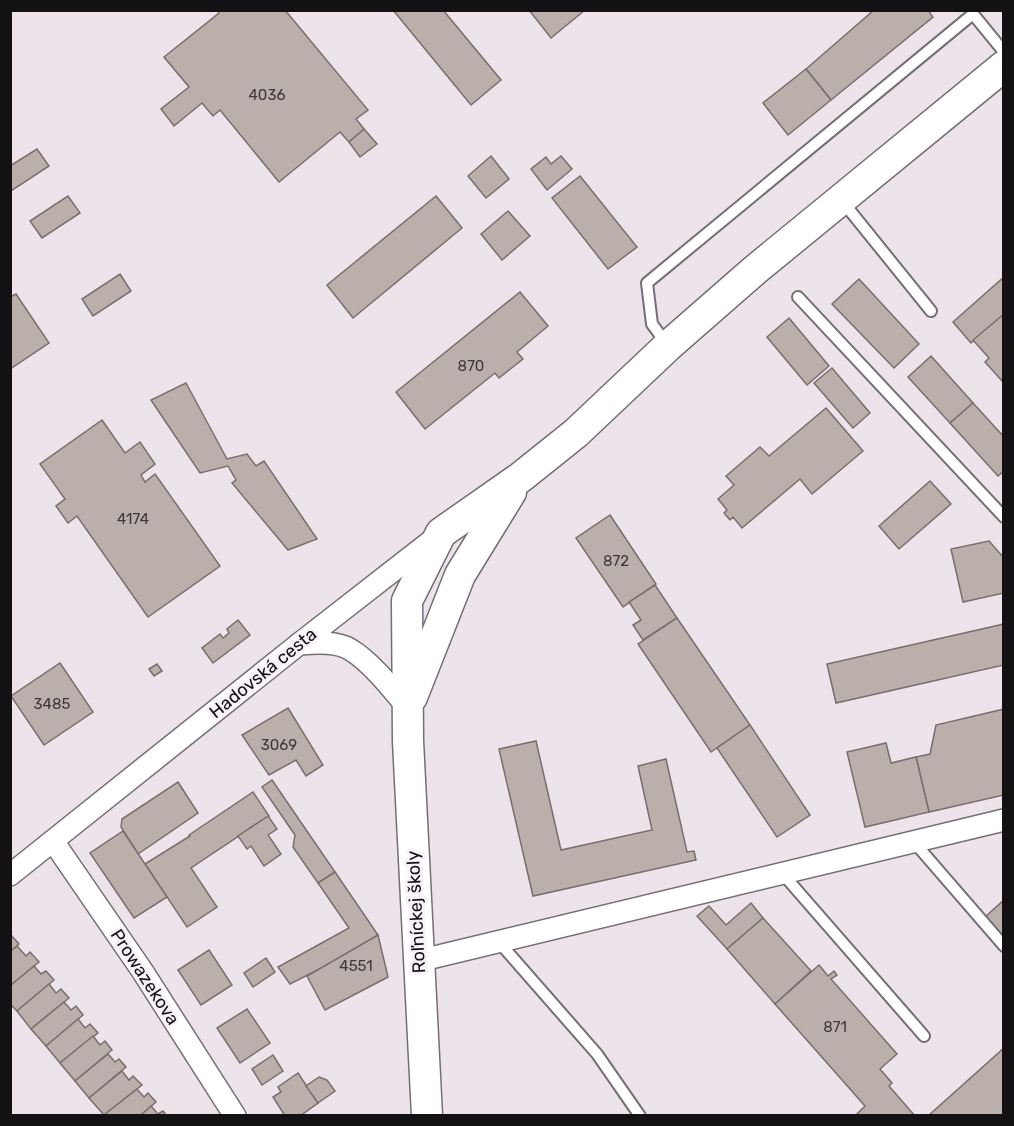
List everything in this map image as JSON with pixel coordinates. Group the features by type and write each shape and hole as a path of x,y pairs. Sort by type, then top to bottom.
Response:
{"main road":[{"name":"Hadovská cesta","path":"441,533 521,477 576,433 668,346 755,270 1004,66"},
{"name":"Roľníckej školy","path":"408,708 460,575 521,477"},
{"name":"Roľníckej školy","path":"427,1116 408,741 407,601 441,533"}],"street":[{"name":"Hadovská cesta","path":"10,875 441,533"},
{"path":"299,644 324,643 350,649 379,674 408,708"},
{"path":"418,961 1004,820"},
{"name":"Prowazekova","path":"53,841 143,972 235,1116"}],"lane":[{"path":"668,346 652,324 647,283 973,14 1004,52"},
{"path":"841,200 931,311"},
{"path":"798,297 1004,517"},
{"path":"914,842 1004,946"},
{"path":"782,873 924,1036"},
{"path":"498,940 597,1054 640,1116"}],"building":[{"path":"217,10 285,10 368,110 356,119 364,129 349,142 340,132 279,182 220,110 213,116 202,103 174,126 161,109 189,87 164,57 219,13"},
{"path":"393,10 443,10 501,80 471,105"},
{"path":"529,10 585,10 551,38"},
{"path":"874,10 928,10 933,17 831,100 806,69"},
{"path":"806,69 831,100 788,135 763,103"},
{"path":"364,129 377,144 360,157 349,142"},
{"path":"37,149 49,166 11,191 10,166"},
{"path":"491,156 509,179 486,198 468,176"},
{"path":"561,156 572,169 547,190 531,169 546,157 551,164"},
{"path":"580,176 637,247 608,269 552,198"},
{"path":"68,196 80,213 42,238 30,221"},
{"path":"436,196 462,228 353,318 327,285"},
{"path":"508,211 530,236 502,260 481,234"},
{"path":"120,274 131,291 93,316 82,299"},
{"path":"1004,277 1004,314 971,343 953,322"},
{"path":"859,279 919,344 894,368 832,304"},
{"path":"520,292 548,326 517,352 523,359 499,378 495,373 425,429 396,392"},
{"path":"16,294 49,343 10,369 10,297"},
{"path":"1004,314 1004,383 985,362 989,358 973,340"},
{"path":"789,318 829,366 807,385 767,337"},
{"path":"931,356 973,403 950,423 908,377"},
{"path":"832,368 870,413 853,428 814,383"},
{"path":"186,383 227,459 247,454 256,466 264,461 317,539 288,550 232,483 236,480 228,466 200,473 151,400"},
{"path":"973,403 1004,437 1004,471 998,476 950,423"},
{"path":"826,408 863,451 812,494 800,479 742,528 733,517 730,520 724,513 727,510 718,499 734,485 726,476 760,447 769,456"},
{"path":"102,420 125,453 140,442 155,464 141,475 145,482 155,474 220,566 148,617 77,516 68,523 56,506 65,499 40,464"},
{"path":"930,481 951,504 899,549 879,526"},
{"path":"610,515 656,584 623,607 576,538"},
{"path":"989,541 1004,558 1004,593 963,602 951,549"},
{"path":"655,585 677,618 643,640 633,625 641,620 629,602"},
{"path":"677,618 750,725 711,752 638,644"},
{"path":"238,620 250,635 213,663 202,648 220,634 223,638 229,633 227,629"},
{"path":"1004,624 1004,665 836,703 827,664"},
{"path":"60,663 93,712 44,745 11,696"},
{"path":"157,664 162,671 154,676 149,669"},
{"path":"288,708 323,765 306,776 296,760 269,775 242,735"},
{"path":"1004,709 1004,795 929,812 916,757 930,754 936,725"},
{"path":"750,725 810,815 777,837 717,748"},
{"path":"536,741 561,850 652,830 638,766 666,759 687,852 694,851 696,860 533,896 499,749"},
{"path":"886,743 891,763 916,757 929,812 865,827 847,752"},
{"path":"272,780 335,872 318,883 293,847 295,835 262,787"},
{"path":"178,782 198,813 138,854 121,827 122,819"},
{"path":"253,792 269,816 191,868 217,907 187,927 145,864"},
{"path":"268,816 277,829 268,835 281,854 264,866 251,846 247,849 238,836"},
{"path":"123,831 167,897 134,918 90,853"},
{"path":"335,872 378,935 345,956 290,984 278,967 349,928 318,883"},
{"path":"1004,900 1004,938 985,917"},
{"path":"751,903 763,918 727,949 697,916 709,906 726,925"},
{"path":"763,918 811,971 775,1004 727,949"},
{"path":"10,934 19,944 10,952"},
{"path":"378,935 388,977 325,1010 307,976"},
{"path":"17,946 26,956 30,952 39,962 10,986 10,952"},
{"path":"209,950 232,985 201,1005 178,970"},
{"path":"266,958 275,972 253,987 244,973"},
{"path":"819,965 828,976 834,971 837,975 831,979 897,1054 880,1069 892,1083 889,1086 915,1116 855,1116 865,1106 775,1004"},
{"path":"34,966 41,974 46,971 54,980 17,1011 10,1004 10,986"},
{"path":"49,984 56,993 61,989 69,998 31,1029 17,1011"},
{"path":"64,1002 71,1010 76,1006 83,1015 46,1046 31,1029"},
{"path":"247,1009 270,1043 240,1063 217,1028"},
{"path":"78,1019 85,1028 90,1024 98,1033 60,1063 46,1046"},
{"path":"93,1036 100,1045 105,1041 112,1050 75,1081 60,1063"},
{"path":"1004,1048 1004,1116 928,1116"},
{"path":"108,1054 115,1062 119,1059 126,1067 89,1098 75,1081"},
{"path":"273,1055 283,1071 262,1085 252,1069"},
{"path":"122,1071 129,1080 133,1076 142,1085 104,1115 89,1098"},
{"path":"298,1073 318,1103 300,1116 285,1116 273,1097 281,1092 278,1087"},
{"path":"319,1077 327,1080 335,1091 318,1103 306,1086"},
{"path":"137,1089 144,1097 148,1093 156,1102 140,1116 104,1115"},
{"path":"151,1106 158,1114 163,1111 167,1116 140,1116"}]}
